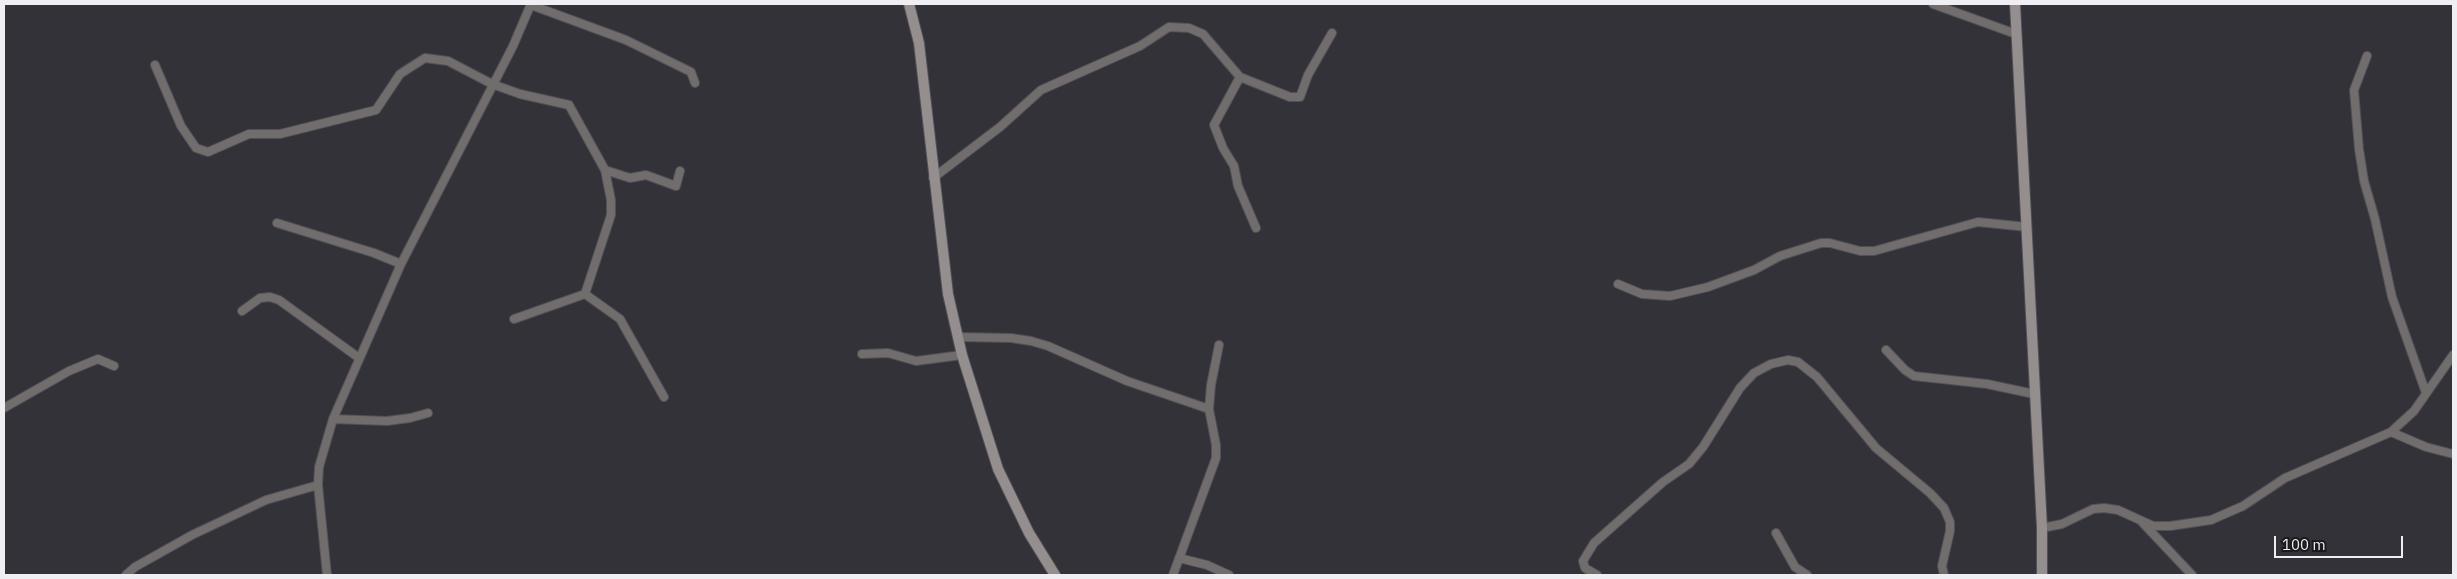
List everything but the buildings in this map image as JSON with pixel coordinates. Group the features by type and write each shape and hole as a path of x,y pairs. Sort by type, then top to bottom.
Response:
{"street":[{"path":"326,575 318,485 319,467 333,419 401,264 512,46 531,4 626,40 691,72 695,83"},
{"path":"909,4 919,43 933,178 948,294 962,355 998,469 1029,533 1054,575"},
{"path":"1934,4 2016,34"},
{"path":"2015,4 2042,528 2042,575"},
{"path":"933,178 1000,127 1040,90 1140,46 1168,28 1189,28 1203,34 1240,77 1290,97 1300,97 1308,75 1332,33"},
{"path":"2367,56 2354,90 2358,149 2392,296 2426,393"},
{"path":"155,65 181,126 196,148 208,152 249,134 280,134 376,110 400,74 425,58 448,61 492,84 520,94 569,105 606,170 611,200 611,215 584,294"},
{"path":"1240,77 1214,125 1223,148 1234,166 1238,186 1256,228"},
{"path":"606,170 630,178 646,175 676,186 680,171"},
{"path":"1618,284 1642,294 1670,296 1708,287 1754,270 1780,256 1821,243 1830,243 1860,251 1874,251 1978,222 2027,227"},
{"path":"277,223 374,252 401,264"},
{"path":"514,319 584,294"},
{"path":"584,294 620,319 664,397"},
{"path":"242,311 260,298 270,297 279,300 359,358"},
{"path":"958,337 1011,338 1031,341 1048,346 1092,367 1155,392 1209,409"},
{"path":"1173,575 1216,458 1216,445 1209,409 1211,386 1219,346"},
{"path":"1886,350 1905,370 1914,376 1988,384 2034,394"},
{"path":"862,354 888,353 916,361 962,355"},
{"path":"2042,528 2062,524 2093,509 2104,508 2118,510 2153,526 2170,526 2211,520 2243,506 2285,478 2391,432 2414,411 2453,355"},
{"path":"4,408 69,371 98,359 114,366"},
{"path":"1597,575 1585,568 1583,561 1594,543 1663,482 1690,464 1703,447 1740,388 1754,373 1770,364 1788,360 1798,362 1817,377 1876,448 1930,493 1944,508 1950,522 1950,531 1942,566 1944,575"},
{"path":"333,419 387,421 410,418 428,412"},
{"path":"2391,432 2426,447 2453,454"},
{"path":"126,575 135,567 192,535 266,500 318,485"},
{"path":"2141,521 2192,575"},
{"path":"1776,533 1795,567 1807,575"},
{"path":"1179,558 1207,565 1229,575"}]}
